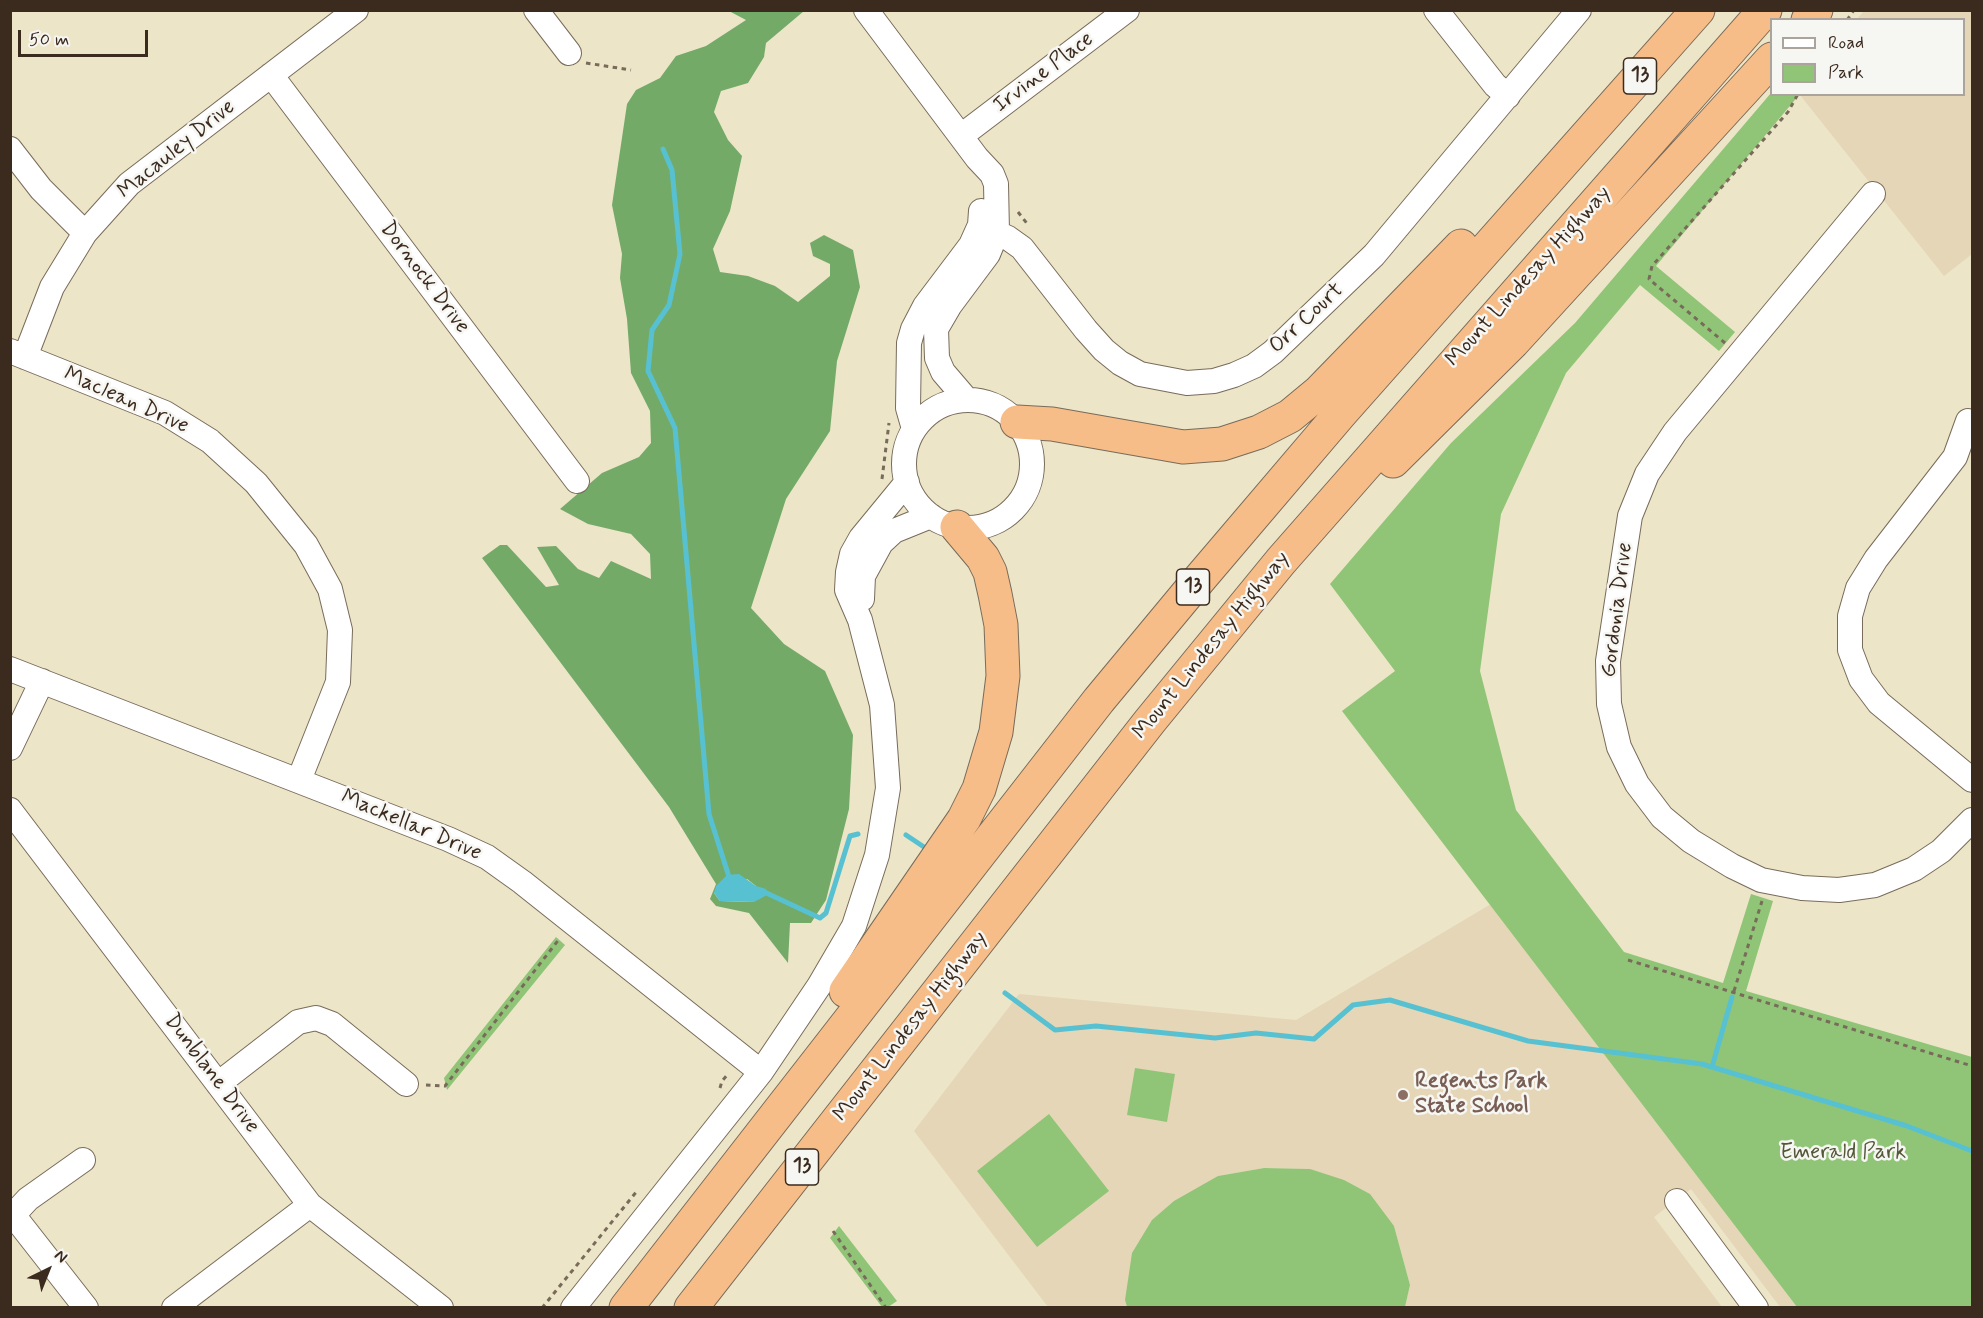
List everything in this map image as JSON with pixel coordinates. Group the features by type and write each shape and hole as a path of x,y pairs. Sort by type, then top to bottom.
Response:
{"highway":[{"name":"13","path":"626,1308 1099,700 1340,414 1698,10"},
{"name":"Mount Lindesay Highway","path":"691,1308 1150,721 1281,561 1765,10"},
{"path":"1281,561 1324,532 1513,342 1770,61"},
{"path":"1017,422 1052,424 1183,447 1222,444 1266,429 1290,416 1319,392 1530,175 1582,142"},
{"path":"826,1050 837,1004 964,819 979,789 996,732 1003,676 1001,625 990,572 983,558 944,521"}],"street":[{"name":"Macauley Drive","path":"18,354 52,286 85,232 129,184 356,10"},
{"path":"536,10 569,53"},
{"path":"866,10 977,158 981,201 988,228 988,254 950,305 936,329 937,358 943,372 967,400"},
{"name":"Irvine Place","path":"961,136 1127,10"},
{"path":"1436,10 1495,85 1508,96"},
{"name":"Orr Court","path":"988,228 1022,248 1086,330 1104,350 1120,363 1140,374 1163,380 1187,383 1214,381 1254,366 1295,333 1374,255 1579,10"},
{"name":"Dornock Drive","path":"271,75 577,482"},
{"path":"10,149 41,189 85,232"},
{"name":"Gordonia Drive","path":"1873,194 1675,432 1647,474 1630,516 1608,661 1609,704 1619,747 1637,784 1662,817 1691,841 1732,866 1761,880 1802,888 1839,890 1875,885 1914,869 1941,851 1972,820"},
{"path":"914,429 908,408 909,343 913,328 925,306 988,228"},
{"name":"Maclean Drive","path":"18,354 165,413 210,441 256,483 306,545 330,589 340,630 338,682 299,780"},
{"path":"967,400 986,402 1003,410 1017,422 1026,437 1032,462 1028,488 1019,503 1007,516 991,524 974,528 944,521 916,501 907,482 904,464 906,445 914,429 937,407 967,400"},
{"path":"1968,421 1955,457 1876,559 1858,588 1850,616 1850,650 1861,679 1879,703 1972,780"},
{"path":"573,1308 760,1072 854,926 877,855 888,788 882,705 861,620 847,590 852,554 861,538 907,482"},
{"path":"861,620 863,576 871,558 894,531 944,521"},
{"name":"Mackellar Drive","path":"10,669 299,780 448,839 487,857 760,1072"},
{"path":"10,748 42,681"},
{"name":"Dunblane Drive","path":"10,810 310,1205 441,1308"},
{"path":"218,1084 298,1022 316,1018 332,1024 406,1084"},
{"path":"83,1160 13,1212 86,1308"},
{"path":"1677,1201 1756,1308"},
{"path":"177,1305 310,1205"}],"path":[{"path":"569,53 577,62 631,70"},
{"path":"1740,356 1649,279 1652,266 1788,112 1797,96"},
{"path":"1734,992 1763,898 1761,880"},
{"path":"406,1084 445,1086 572,922"},
{"path":"1628,960 1972,1066"},
{"path":"833,1231 886,1308"}],"shaded area":[{"path":"1864,11 1972,11 1972,254 1944,276 1801,96 1965,96 1965,18 1858,18"},
{"name":"Regents Park State School","path":"1491,904 1797,1307 1780,1307 1691,1189 1654,1217 1722,1307 1405,1307 1410,1285 1394,1226 1310,1169 1264,1168 1218,1176 1125,1300 1127,1307 1048,1307 914,1131 1019,994 1296,1020"}],"green space":[{"path":"729,11 804,11 766,43 764,57 748,83 721,91 714,112 728,140 742,156 730,211 713,249 720,272 748,276 775,286 798,302 830,276 830,264 813,256 810,243 824,235 853,250 860,287 837,361 830,431 786,499 751,608 784,644 825,671 853,735 849,809 826,900 811,923 790,923 788,963 749,913 716,906 710,899 716,884 669,807 482,558 500,545 507,545 546,587 559,585 537,547 556,546 578,569 599,578 611,561 651,579 650,554 631,534 588,524 560,509 602,473 639,457 651,443 650,411 631,373 627,319 620,278 622,254 612,205 627,104 636,90 660,78 676,56 706,46 746,20","holes":["747,879 756,886 754,902 720,901 714,893"]},
{"name":"Emerald Park","path":"1770,94 1770,96 1798,96 1656,266 1735,332 1719,351 1640,285 1566,373 1501,514 1480,671 1516,810 1624,952 1723,983 1751,894 1773,901 1746,991 1972,1057 1972,1307 1797,1307 1342,711 1395,671 1330,584 1451,443 1575,323"},
{"path":"556,937 565,945 447,1090 444,1078"},
{"path":"1135,1068 1175,1074 1167,1122 1127,1115"},
{"path":"1049,1114 1109,1191 1037,1247 977,1171"},
{"path":"1264,1168 1310,1169 1344,1180 1370,1194 1394,1226 1410,1285 1405,1307 1127,1307 1125,1300 1132,1253 1152,1220 1174,1201 1218,1176"},
{"path":"839,1226 897,1301 888,1307 882,1307 830,1238"}],"water":[{"path":"739,874 756,886 766,889 767,895 754,902 720,901 714,893 716,886 727,875"}],"waterway":[{"path":"663,149 672,170 680,254 669,305 652,330 648,371 675,428 709,814 730,880"},
{"path":"760,890 820,918 826,913 850,836 858,834"},
{"path":"906,835 927,849"},
{"path":"1005,993 1055,1030 1096,1026 1215,1038 1256,1033 1314,1039 1353,1005 1390,1000 1528,1041 1702,1064 1907,1126 1972,1151"},
{"path":"1712,1067 1732,997"}],"place":[{"name":"Regents Park State School","path":"1403,1095"}]}
